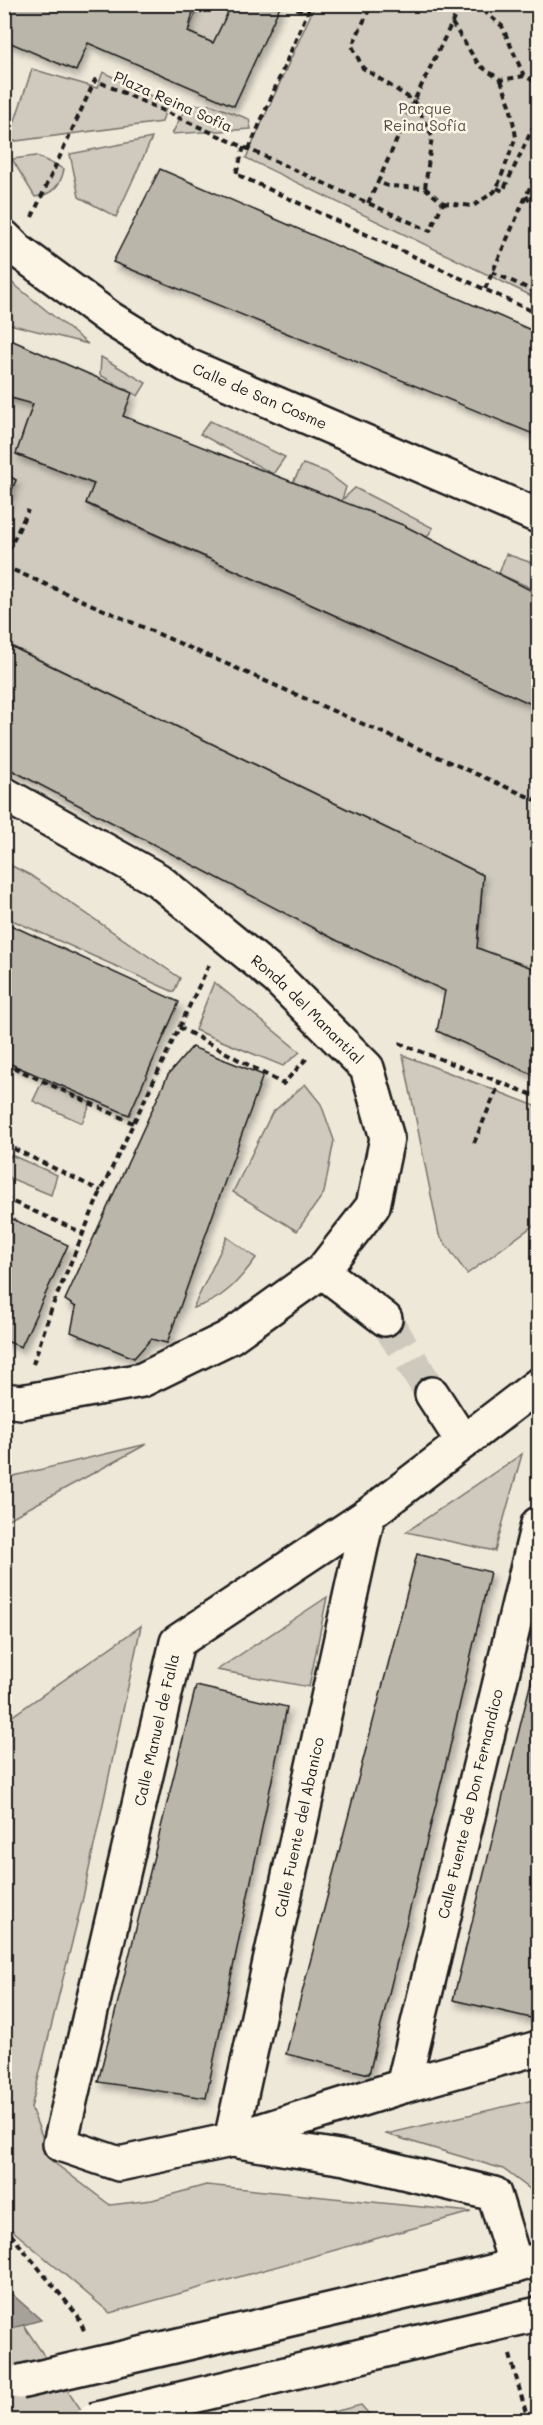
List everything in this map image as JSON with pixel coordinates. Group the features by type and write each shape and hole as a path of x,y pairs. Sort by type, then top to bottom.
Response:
{"street":[{"name":"Calle de San Cosme","path":"11,244 111,319 186,365 538,516"},
{"name":"Ronda del Manantial","path":"4,794 158,880 277,978 367,1068 387,1138 373,1206 322,1271 230,1337 142,1380 13,1401"},
{"path":"322,1271 385,1319"},
{"name":"Calle Manuel de Falla","path":"231,2140 119,2164 60,2144 177,1642 369,1515 538,1385"},
{"path":"432,1394 463,1442"},
{"name":"Calle Fuente del Abanico","path":"231,2140 369,1515"},
{"name":"Calle Fuente de Don Fernandico","path":"403,2086 538,1524"},
{"path":"231,2140 403,2086 538,2048"},
{"path":"4,2386 527,2263 494,2194 345,2158 231,2140"},
{"path":"93,2421 538,2314"}],"path":[{"path":"287,4 308,13"},
{"path":"311,4 236,174 538,314"},
{"path":"369,4 369,10 352,46 363,68 414,101 432,136 425,188"},
{"path":"368,203 461,4"},
{"path":"475,4 502,26 524,76"},
{"path":"486,13 489,4"},
{"path":"378,182 388,186 425,188 443,203 473,206 494,192 496,188 516,137 510,105 501,80 479,65 452,23"},
{"path":"501,80 524,76 538,83"},
{"name":"Plaza Reina Sofía","path":"11,244 95,80 430,231 443,203"},
{"path":"496,188 503,191 536,127 538,117"},
{"path":"484,289 538,169"},
{"path":"526,196 538,212"},
{"path":"492,272 538,293"},
{"path":"4,560 28,510"},
{"path":"4,540 12,544"},
{"path":"4,566 538,801"},
{"path":"13,1401 101,1191 203,975 225,936"},
{"path":"179,1027 282,1084 332,1033"},
{"path":"399,1044 538,1097"},
{"path":"4,1062 133,1123"},
{"path":"474,1143 500,1082"},
{"path":"4,1144 101,1191"},
{"path":"4,1198 83,1233"},
{"path":"4,2226 43,2275"},
{"path":"494,2325 528,2421"}],"green space":[{"path":"199,5 232,5 213,43 188,32"},
{"name":"Parque Reina Sofía","path":"315,5 538,5 538,299 246,158"},
{"path":"32,69 97,88 103,72 167,104 162,122 8,142"},
{"path":"187,105 212,105 249,119 251,129 172,134"},
{"path":"152,138 116,217 79,197 70,154"},
{"path":"36,156 64,169 55,189 35,197 12,159"},
{"path":"5,277 88,344 5,323"},
{"path":"101,357 146,383 138,396 100,375"},
{"path":"4,396 33,404 16,454 94,484 86,504 538,706 538,970 477,948 483,875 5,643 5,507 16,480 5,473"},
{"path":"210,421 285,457 273,474 200,434"},
{"path":"303,464 326,472 346,487 342,500 355,488 433,528 427,537 293,482"},
{"path":"506,554 538,565 538,591 499,574"},
{"path":"4,862 30,875 180,978 174,992 5,917"},
{"path":"214,982 300,1052 283,1066 195,1030"},
{"path":"403,1055 538,1107 538,1222 467,1274 439,1235"},
{"path":"43,1080 91,1103 82,1123 33,1101"},
{"path":"305,1084 321,1104 334,1140 324,1193 297,1231 233,1192 272,1113"},
{"path":"11,1155 57,1175 51,1195 5,1176 5,1169"},
{"path":"227,1237 256,1258 229,1289 213,1300 193,1308"},
{"path":"147,1444 5,1521 5,1478"},
{"path":"522,1454 495,1551 406,1532"},
{"path":"327,1597 309,1687 217,1670"},
{"path":"141,1626 82,1902 31,2108 52,2161 110,2205 152,2200 206,2185 471,2212 110,2313 5,2224 4,1722"},
{"path":"538,2099 538,2195 503,2169 386,2134"},
{"path":"5,2298 88,2420 5,2420"},
{"path":"361,2405 374,2420 301,2420"}],"shaded area":[{"path":"5,2288 41,2320 5,2330"}],"building":[{"path":"4,4 195,4 188,32 213,43 232,4 281,4 234,106 88,43 76,71 4,40"},
{"path":"160,169 538,333 538,436 113,262"},
{"path":"4,337 132,393 123,416 403,525 538,594 538,707 86,503 94,484 16,454 33,404 4,396"},
{"path":"4,473 16,480 4,507"},
{"path":"4,643 483,875 477,948 538,970 538,1077 437,1031 445,991 338,941 4,766"},
{"path":"4,922 179,1002 129,1115 4,1061"},
{"path":"192,1047 263,1075 167,1343 151,1339 134,1358 71,1332 76,1307 65,1300 168,1075"},
{"path":"4,1215 68,1245 21,1347 4,1340"},
{"path":"417,1554 490,1572 449,1751 369,2074 286,2054"},
{"path":"538,1653 538,1987 531,2018 453,2000"},
{"path":"196,1686 287,1707 206,2098 98,2082"}],"tunnel":[{"path":"385,1319 432,1394"}]}
